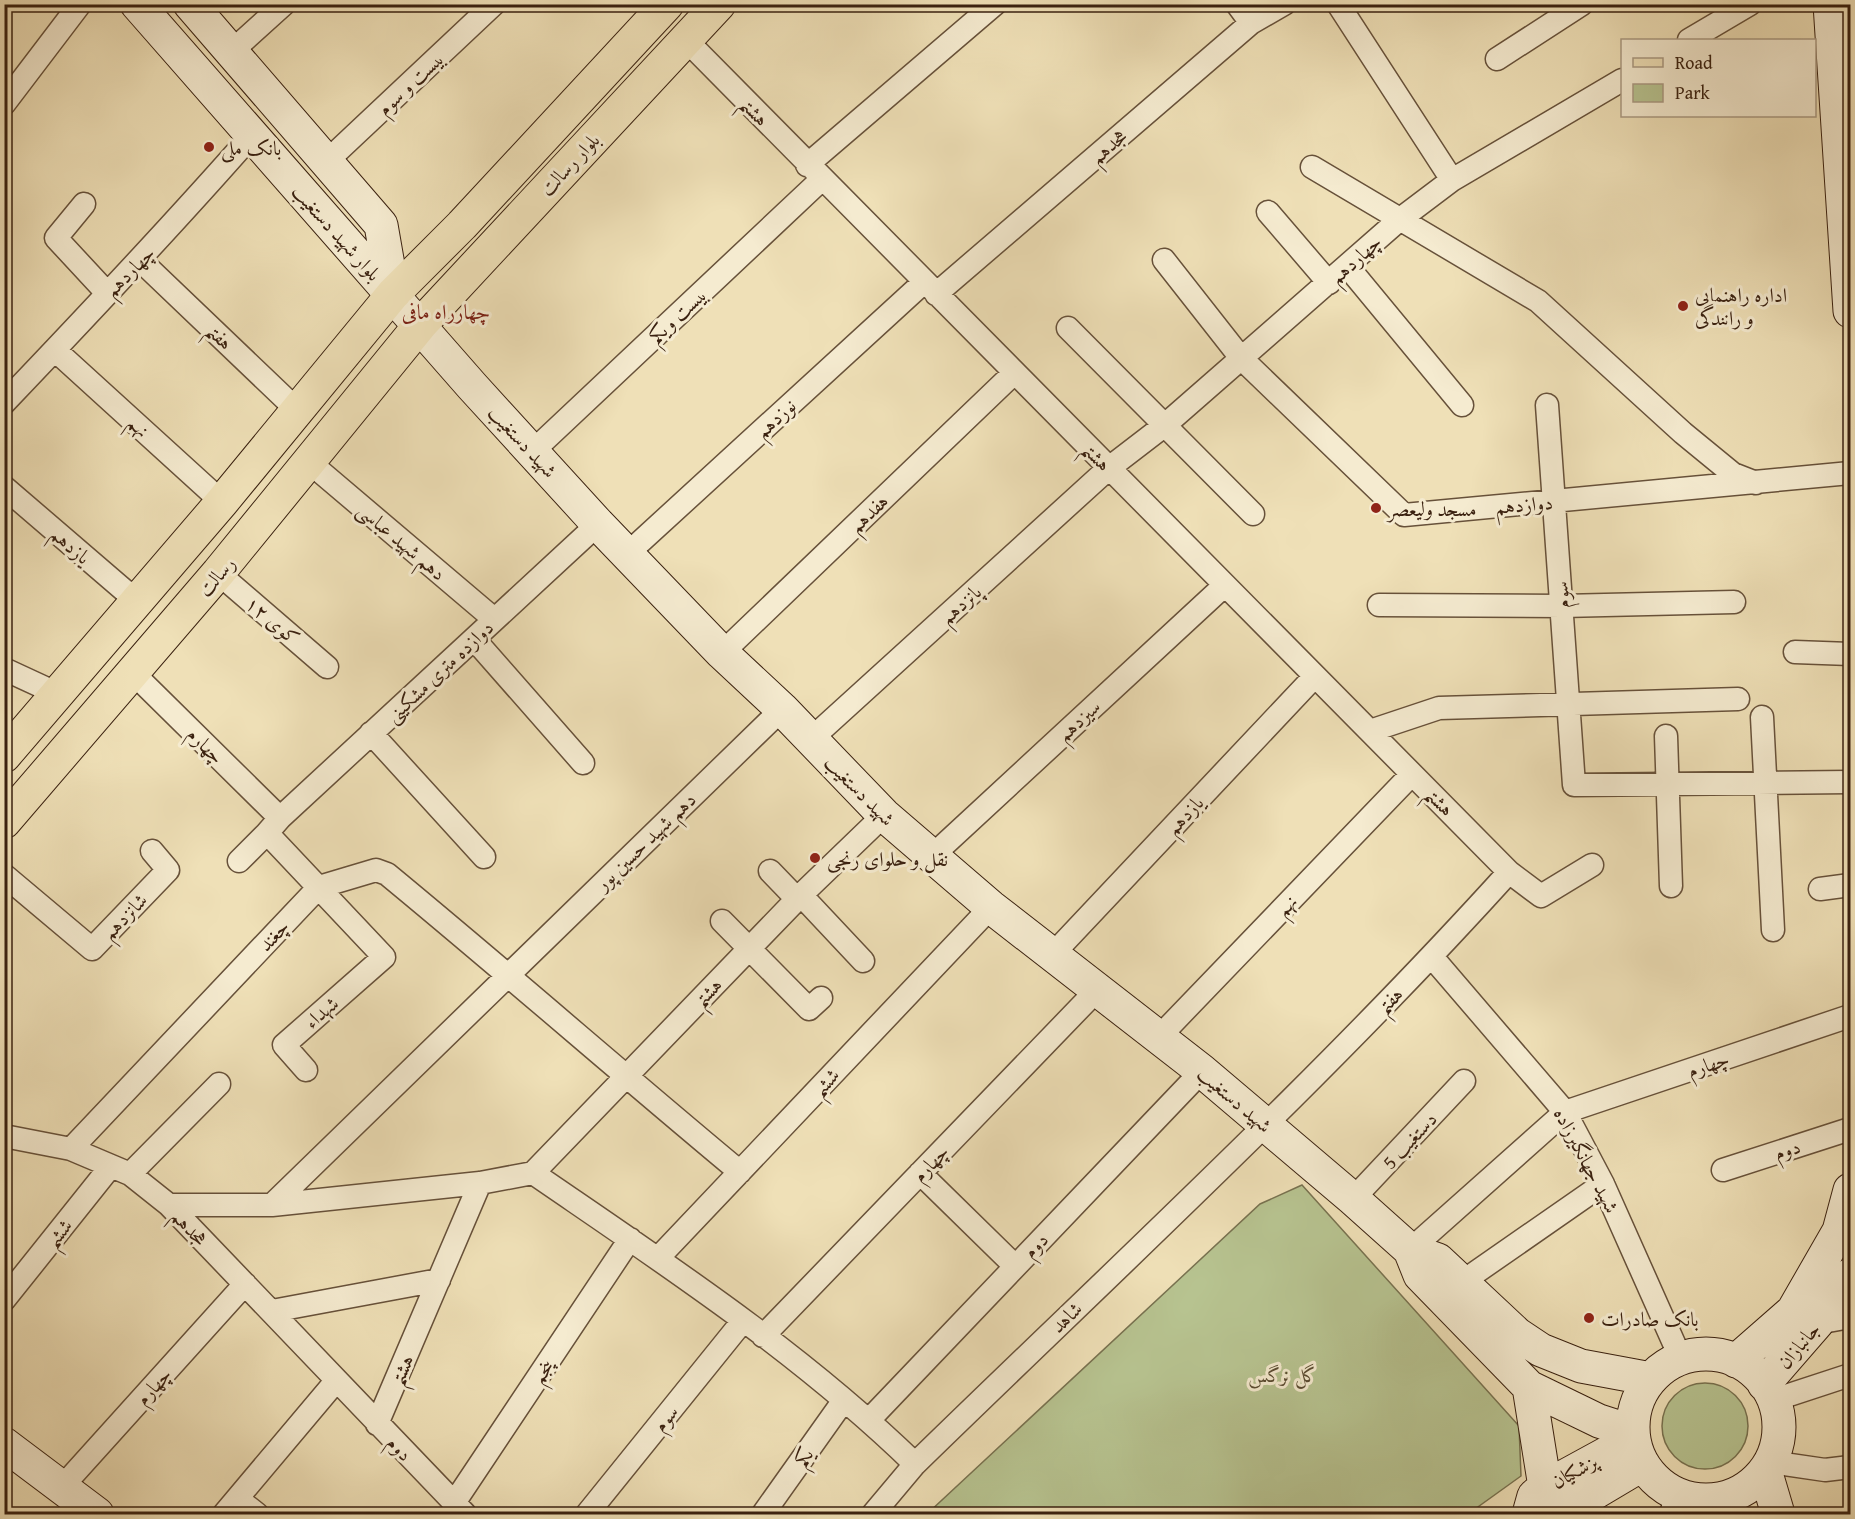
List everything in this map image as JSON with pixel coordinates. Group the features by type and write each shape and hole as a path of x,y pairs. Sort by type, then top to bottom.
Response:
{"main road":[{"name":"بلوار شهید دستغیب","path":"137,4 251,136 393,294"},
{"name":"بلوار شهید دستغیب","path":"190,4 381,225 393,294"},
{"name":"بلوار رسالت","path":"393,294 462,225 667,4"},
{"name":"بلوار رسالت","path":"421,324 719,4"},
{"path":"1830,4 1843,87 1851,311"},
{"name":"شهید دستغیب","path":"393,294 472,386 598,524 722,653 782,709 884,815 991,907 1202,1071 1410,1250"},
{"path":"4,756 222,502 393,294"},
{"name":"رسالت","path":"4,822 218,573 421,324"},
{"path":"142,597 175,622"},
{"path":"1736,1360 1793,1311 1839,1231 1851,1190"},
{"path":"1410,1250 1438,1260 1517,1334 1541,1350 1581,1366 1651,1379"},
{"path":"1410,1250 1420,1275 1529,1387 1599,1420 1636,1445 1658,1482 1688,1506 1735,1494 1751,1484 1767,1466 1779,1431 1769,1392 1752,1370 1736,1360 1718,1355 1699,1354 1665,1367 1651,1379 1635,1409 1636,1445"},
{"name":"جانبازان","path":"1769,1392 1851,1275"},
{"path":"1529,1387 1544,1505"},
{"path":"4,1444 97,1515"},
{"name":"پزشکیان","path":"1544,1505 1636,1445"},
{"path":"1767,1466 1778,1515"}],"street":[{"path":"4,104 80,4"},
{"path":"231,52 284,4"},
{"name":"بیست و سوم","path":"326,162 494,4"},
{"name":"بیست ویکم","path":"533,451 815,172 995,4"},
{"path":"1237,4 1251,23"},
{"name":"هجدهم","path":"930,288 1251,23 1284,4"},
{"path":"1338,4 1452,180"},
{"path":"1497,59 1582,4"},
{"path":"1691,39 1750,4"},
{"name":"هشتم","path":"686,40 1509,872 1541,896 1592,865"},
{"name":"چهاردهم","path":"1109,468 1165,426 1399,220 1452,180 1621,81"},
{"name":"چهاردهم","path":"4,403 107,293 141,261 251,136"},
{"path":"1312,167 1538,301 1683,434 1733,474 1758,484"},
{"path":"84,204 56,238 107,293"},
{"path":"1268,212 1329,283"},
{"name":"دوازدهم","path":"1164,260 1241,358 1404,515 1758,484 1851,473"},
{"name":"هفتم","path":"141,261 298,411"},
{"path":"1348,267 1462,405"},
{"name":"نوزدهم","path":"627,554 930,288"},
{"path":"1068,328 1253,514"},
{"name":"نهم","path":"55,350 222,502"},
{"name":"هفدهم","path":"722,653 1014,373"},
{"name":"سوم","path":"1547,405 1574,785 1669,784"},
{"name":"دهم شهید عباسی","path":"309,462 494,619"},
{"name":"پانزدهم","path":"810,740 1109,468"},
{"name":"یازدهم","path":"4,487 125,591 142,597"},
{"name":"دوازده متری مشکینی","path":"240,861 371,733 598,524"},
{"name":"کوی ۱۲","path":"218,573 327,666"},
{"name":"سیزدهم","path":"932,856 1225,585"},
{"path":"1379,605 1562,606 1734,602"},
{"path":"474,639 583,763"},
{"path":"1795,652 1851,654"},
{"path":"4,669 58,694"},
{"name":"چهارم","path":"132,672 274,826 318,887 384,957"},
{"name":"یازدهم","path":"1053,954 1315,676"},
{"path":"1370,731 1439,708 1738,699"},
{"name":"دهم شهید حسین پور","path":"272,1205 782,709"},
{"path":"1762,717 1773,930"},
{"path":"371,733 484,857"},
{"path":"1666,736 1671,886"},
{"name":"نهم","path":"1160,1037 1412,774"},
{"path":"1669,784 1851,782"},
{"name":"هشتم","path":"533,1173 799,897 884,815"},
{"name":"شانزدهم","path":"4,876 92,949 168,870 152,851"},
{"path":"318,887 376,870 387,874 740,1172"},
{"path":"770,871 863,960"},
{"name":"هفتم","path":"1265,1124 1432,957 1509,872"},
{"path":"1820,889 1851,885"},
{"name":"چغند","path":"70,1149 318,887"},
{"name":"ششم","path":"659,1257 991,907"},
{"path":"722,921 809,1009 821,999"},
{"name":"شهداء","path":"306,1070 284,1045 384,957"},
{"name":"شهید جهانگیرزاده","path":"1432,957 1565,1112 1604,1184 1681,1359"},
{"name":"چهارم","path":"763,1336 1097,990"},
{"name":"چهارم","path":"1565,1112 1851,1016"},
{"name":"دوم","path":"869,1420 1202,1071"},
{"name":"دستغیب 5","path":"1353,1199 1464,1081"},
{"name":"ششم","path":"4,1300 121,1170 219,1084"},
{"path":"1410,1250 1565,1112"},
{"name":"شاهد","path":"873,1515 915,1464 1265,1124"},
{"name":"دوم","path":"1723,1170 1851,1129"},
{"name":"هجدهم","path":"4,1136 70,1149 121,1170 169,1205 272,1311 336,1382"},
{"path":"169,1205 272,1205 480,1183 533,1173 659,1257 763,1336 869,1420 915,1464"},
{"path":"920,1173 1015,1266"},
{"name":"هشتم","path":"377,1424 480,1183"},
{"path":"1462,1282 1604,1184"},
{"name":"پنجم","path":"459,1509 630,1239"},
{"path":"272,1311 439,1280"},
{"name":"چهارم","path":"61,1488 245,1284"},
{"path":"1817,1323 1851,1317"},
{"name":"سوم","path":"587,1515 742,1322"},
{"path":"1769,1392 1851,1375"},
{"path":"257,1515 231,1507 336,1382"},
{"name":"دوم","path":"336,1382 459,1509"},
{"name":"یکم","path":"763,1515 844,1400"},
{"path":"1767,1466 1825,1470 1851,1467"}],"green space":[{"name":"گل نرگس","path":"1302,1185 1519,1426 1521,1476 1468,1514 927,1514 1260,1204"},
{"path":"1705,1383 1729,1390 1741,1402 1748,1426 1741,1450 1729,1462 1705,1469 1681,1462 1669,1450 1662,1426 1669,1402 1681,1390"}],"place":[{"name":"بانک ملی","path":"209,147"},
{"name":"اداره راهنمایی و رانندگی","path":"1683,306"},
{"name":"مسجد ولیعصر","path":"1376,508"},
{"name":"نقل و حلوای رنجی","path":"815,858"},
{"name":"بانک صادرات","path":"1589,1318"}],"district":[{"name":"چهارراه مافی","path":"446,311"}]}
